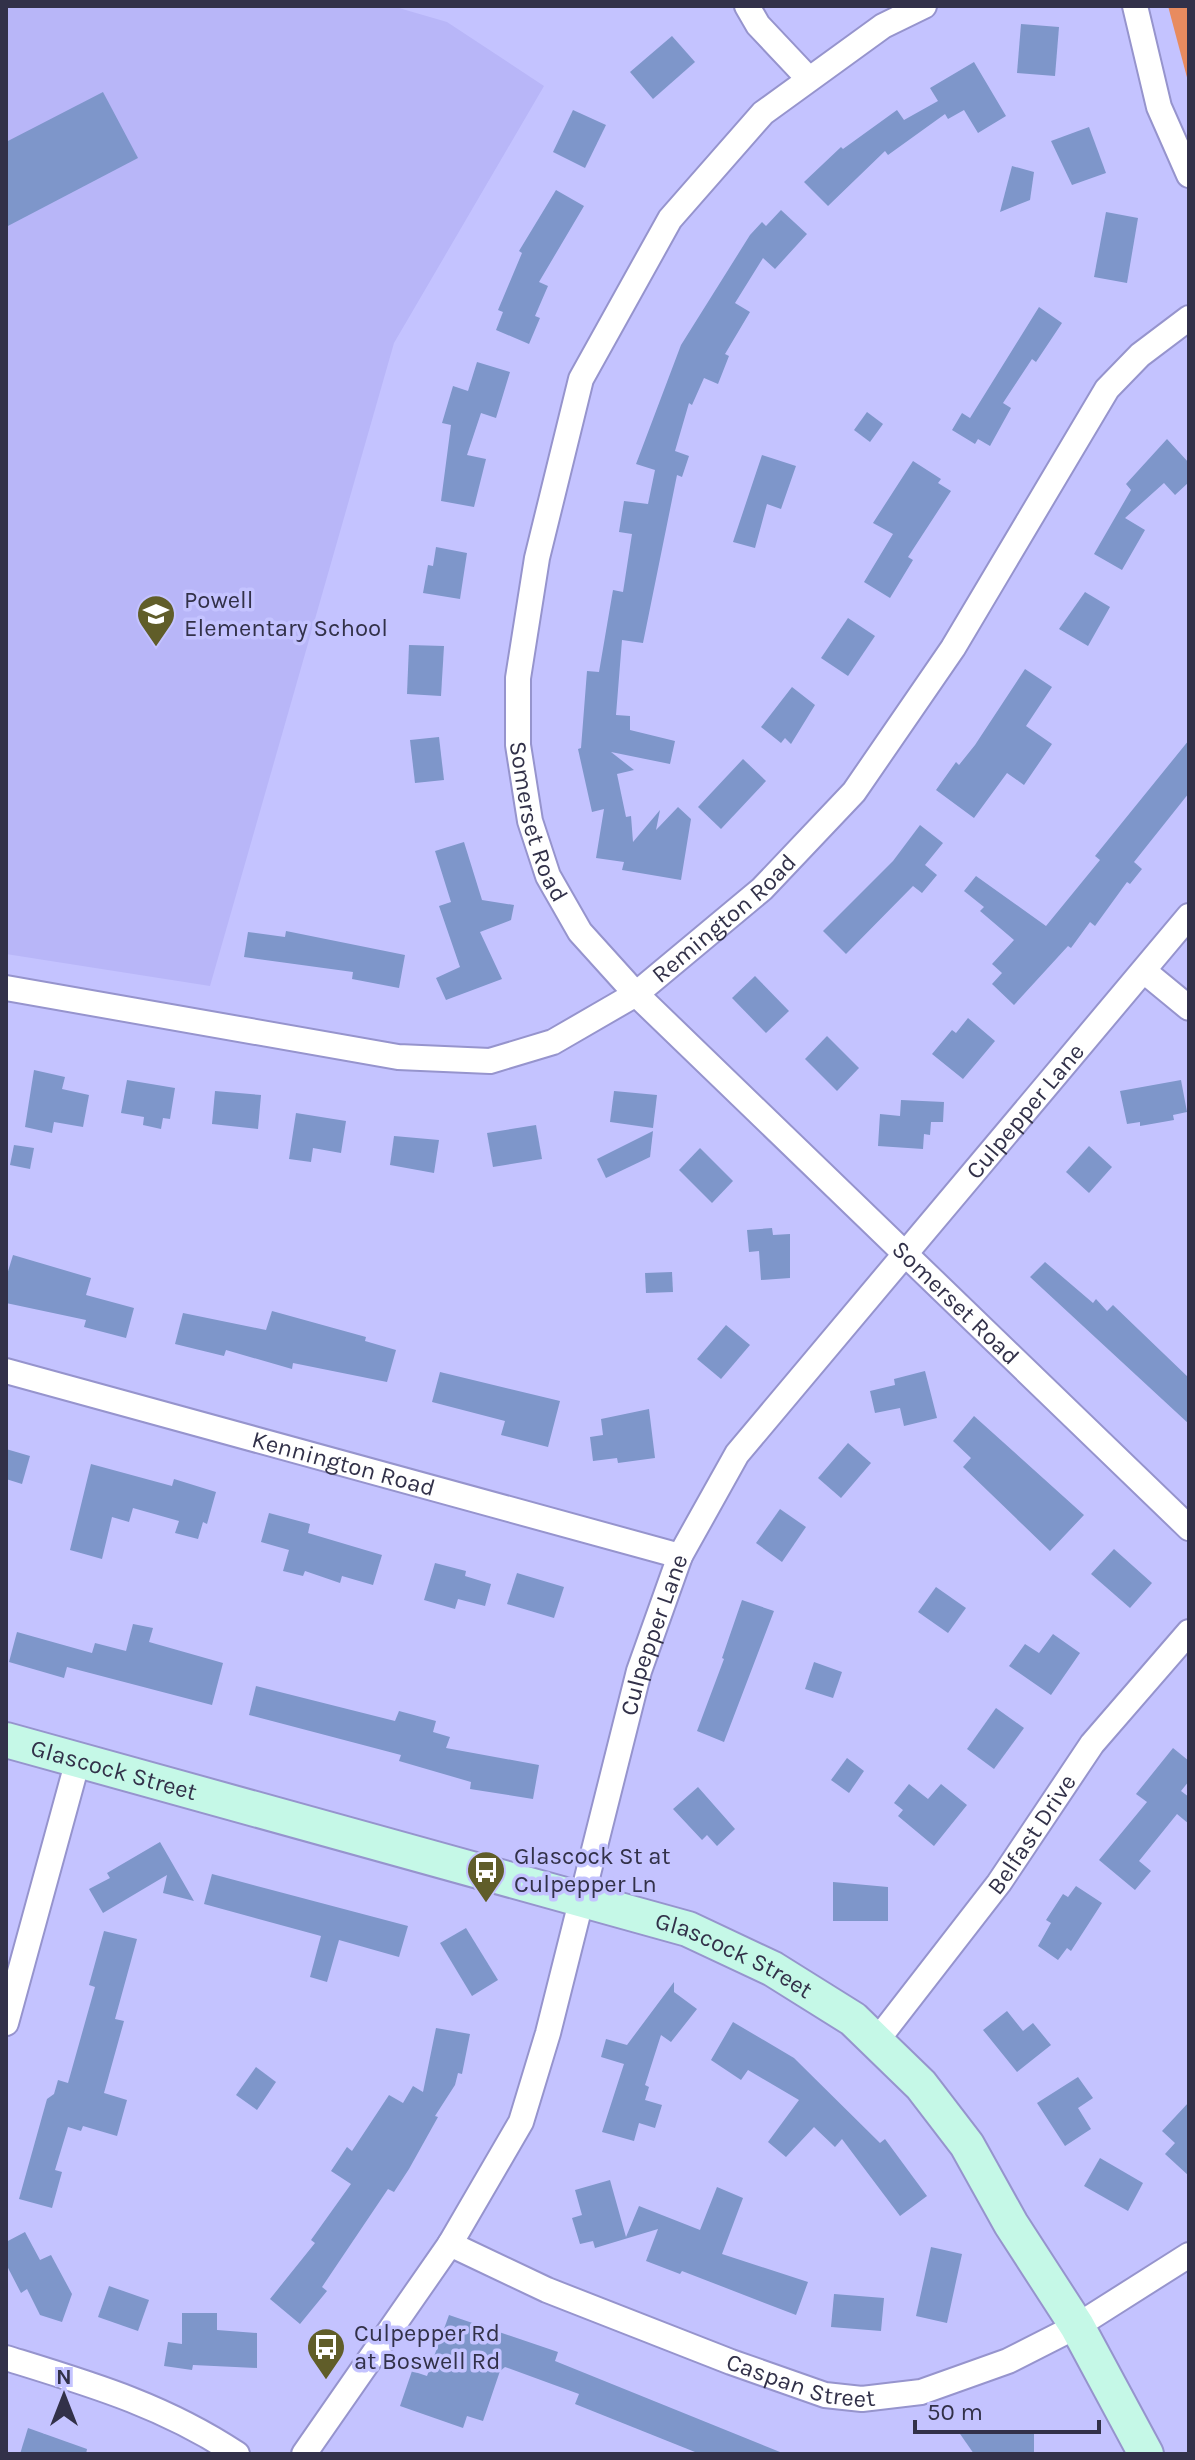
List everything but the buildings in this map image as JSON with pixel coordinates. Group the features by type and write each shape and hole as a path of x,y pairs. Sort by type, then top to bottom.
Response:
{"street":[{"path":"747,6 758,25 807,77"},
{"name":"Somerset Road","path":"924,6 883,26 807,77 763,113 670,219 581,379 537,558 518,678 518,745 530,821 548,876 580,932 636,994 1189,1528"},
{"path":"1135,6 1159,107 1189,175"},
{"name":"Remington Road","path":"6,988 398,1057 490,1061 553,1042 636,994 762,889 854,792 953,648 1107,389 1140,355 1189,318"},
{"name":"Culpepper Lane","path":"304,2454 450,2244 521,2122 548,2033 579,1898 639,1671 680,1556 737,1454 1189,916"},
{"path":"1144,971 1189,1008"},
{"name":"Kennington Road","path":"6,1371 680,1556"},
{"name":"Belfast Drive","path":"878,2039 999,1883 1092,1744 1189,1632"},
{"name":"Glascock Street","path":"6,1740 688,1929 773,1969 853,2019 878,2039 921,2085 967,2145 1011,2224 1077,2326 1146,2454"},
{"path":"6,2023 78,1760"},
{"name":"Caspan Street","path":"450,2244 547,2290 825,2395 862,2399 921,2392 1008,2361 1077,2326 1189,2255"},
{"path":"6,2358 137,2399 206,2433 237,2454"}],"shaded area":[{"name":"Powell Elementary School","path":"6,6 392,6 447,22 544,86 394,343 210,986 6,954"},
{"path":"1168,6 1189,6 1189,85"}],"place":[{"name":"Powell Elementary School","path":"156,648"},
{"name":"Glascock St at Culpepper Ln","path":"486,1904"},
{"name":"Culpepper Rd at Boswell Rd","path":"326,2381"}]}
